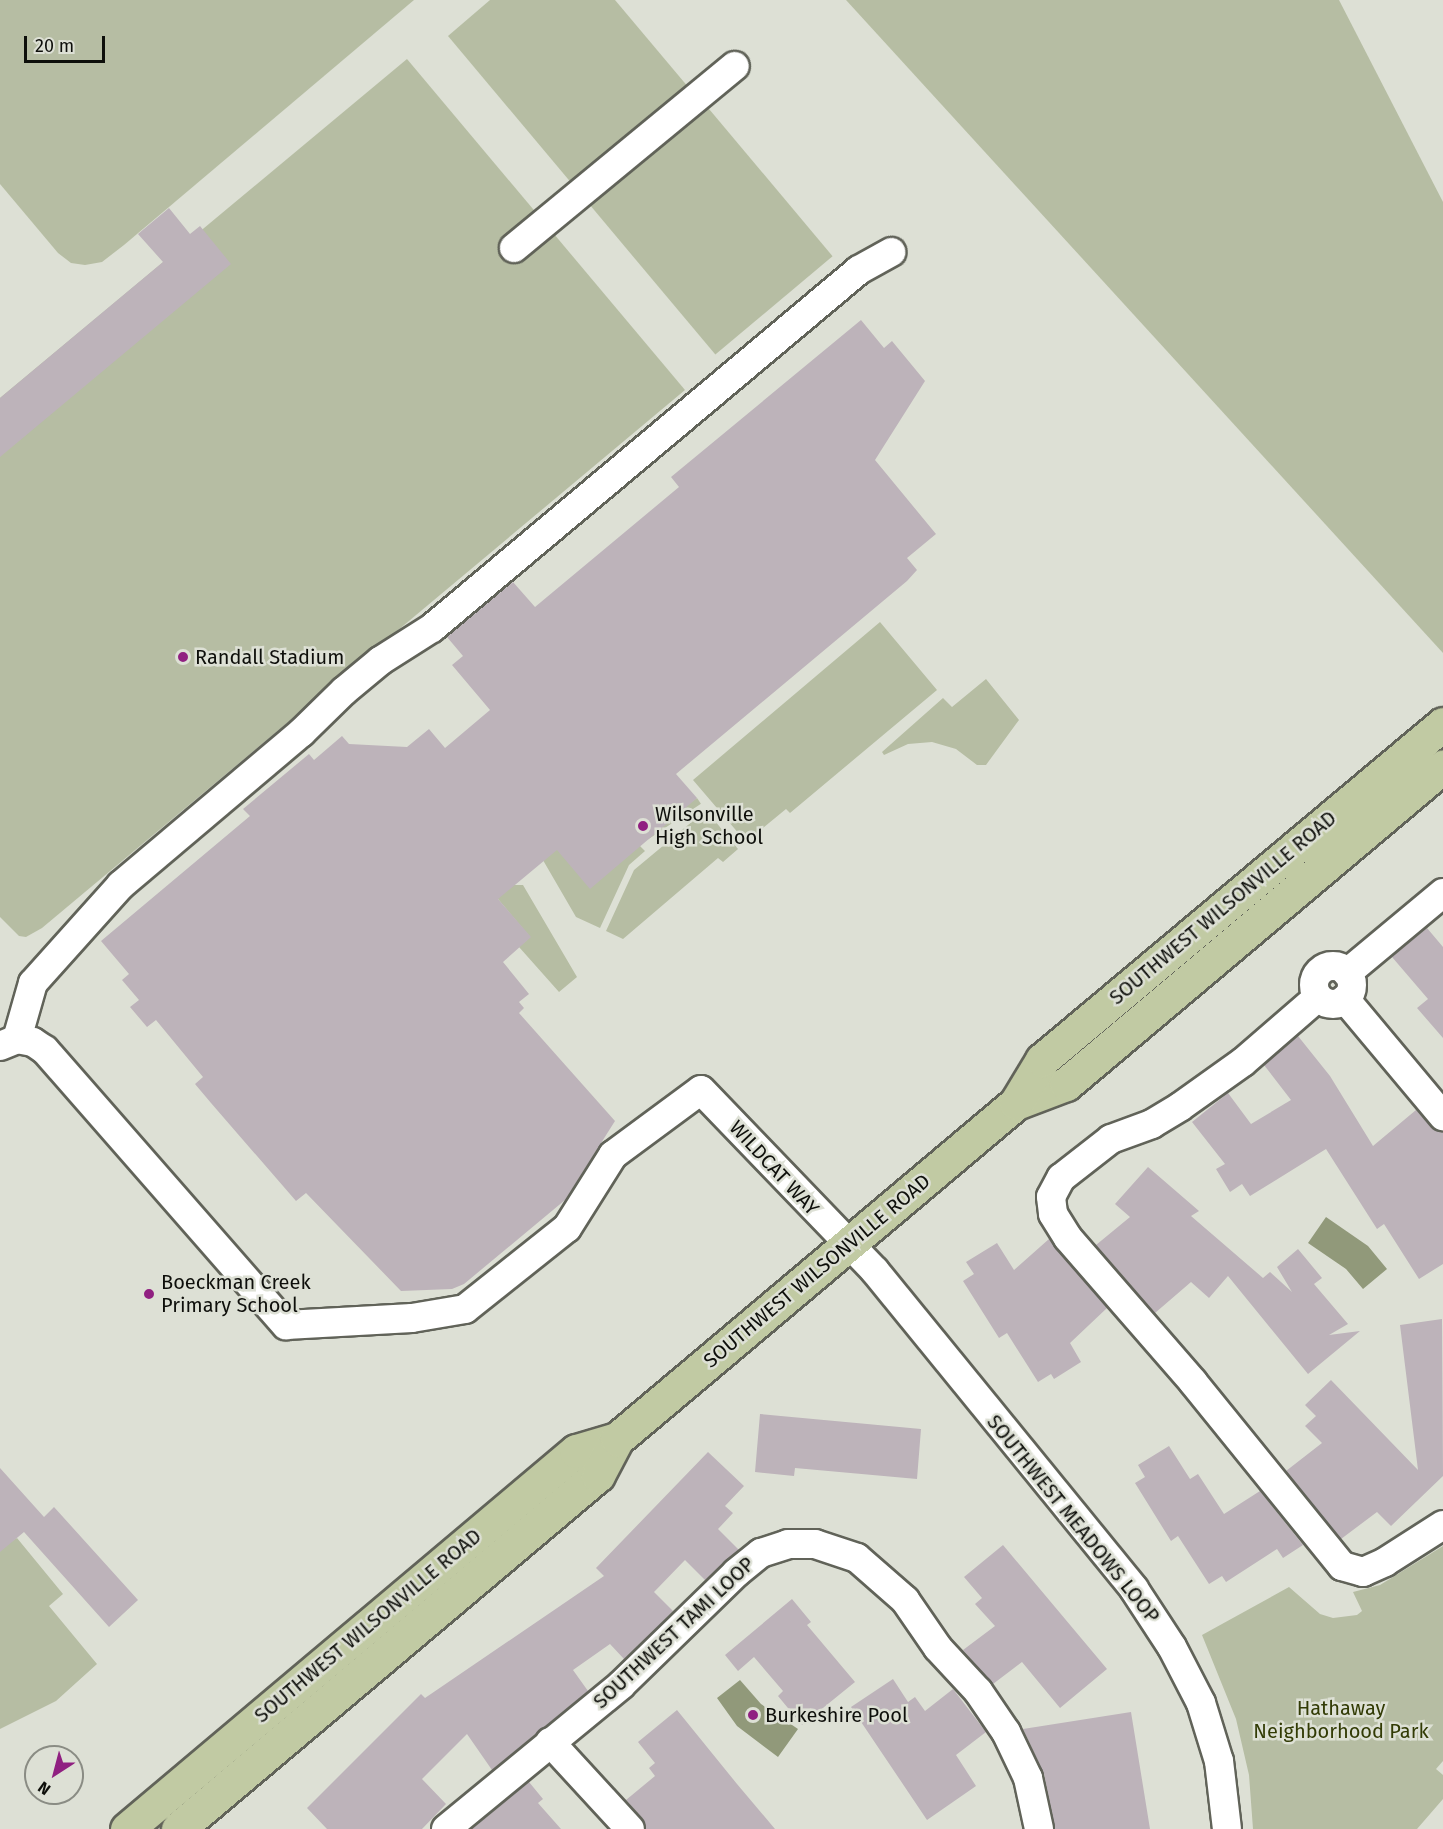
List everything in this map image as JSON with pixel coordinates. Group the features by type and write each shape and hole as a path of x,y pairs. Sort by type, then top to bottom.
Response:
{"main road":[{"name":"SOUTHWEST WILSONVILLE ROAD","path":"178,1829 598,1475 617,1439 1016,1103 1042,1060 1443,724"},
{"name":"SOUTHWEST WILSONVILLE ROAD","path":"1016,1103 1066,1084 1443,766"},
{"name":"SOUTHWEST WILSONVILLE ROAD","path":"127,1829 576,1451 617,1439"}],"street":[{"path":"514,248 735,66"},
{"path":"9,1043 33,983 121,885 301,734 352,683 432,628 859,270 891,252"},
{"path":"1443,893 1337,990 1180,1107 1152,1124 1111,1138 1061,1178 1051,1197 1053,1214 1068,1238 1193,1382 1335,1560 1348,1570 1362,1572 1443,1525"},
{"path":"1337,990 1443,1116"},
{"name":"WILDCAT WAY","path":"9,1043 33,1042 45,1050 286,1325 412,1318 465,1309 482,1299 567,1228 614,1155 701,1090 847,1245"},
{"name":"SOUTHWEST MEADOWS LOOP","path":"847,1245 875,1271 1120,1573 1172,1647 1201,1703 1219,1761 1227,1829"},
{"name":"SOUTHWEST TAMI LOOP","path":"446,1829 621,1685 736,1573 761,1553 789,1544 815,1544 857,1557 900,1596 938,1648 978,1691 1006,1732 1028,1778 1039,1829"},
{"path":"550,1742 630,1829"}],"green space":[{"path":"0,0 414,0 124,245 102,262 85,265 71,263 58,253 0,184"},
{"path":"490,0 615,0 689,88 573,185 448,36"},
{"path":"846,0 1339,0 1443,202 1443,653"},
{"name":"Randall Stadium","path":"407,59 685,390 42,928 26,937 19,936 0,917 0,398"},
{"path":"704,103 833,256 715,355 587,201"},
{"path":"880,622 937,690 790,813 786,809 746,842 693,780"},
{"path":"986,679 1019,720 986,765 977,765 956,749 932,742 908,744 884,755 882,752 943,698 952,707"},
{"path":"697,798 701,804 648,840 644,834"},
{"path":"706,810 738,849 723,862 718,858 623,939 606,931 634,870"},
{"path":"552,844 640,846 645,851 629,865 600,928 576,917 540,855"},
{"path":"499,866 515,885 523,885 577,977 559,992 519,947 530,937 482,880"},
{"path":"17,1538 63,1594 49,1606 97,1664 56,1701 0,1729 0,1548"},
{"name":"Hathaway Neighborhood Park","path":"1443,1546 1443,1761 1436,1769 1443,1775 1443,1799 1417,1829 1253,1829 1249,1775 1236,1719 1202,1635 1289,1587 1320,1614 1333,1618 1357,1615 1362,1611 1353,1592 1380,1585"}],"shaded area":[{"path":"1326,1217 1368,1246 1387,1269 1363,1289 1346,1269 1308,1243"},
{"name":"Burkeshire Pool","path":"740,1680 761,1704 798,1729 778,1757 737,1726 717,1698"}],"building":[{"path":"169,208 190,234 200,226 231,264 0,457 0,398 163,262 138,234"},
{"name":"Wilsonville High School","path":"861,320 884,348 892,341 925,381 875,460 936,534 907,558 917,570 907,581 676,774 697,798 590,889 557,850 498,899 531,937 503,962 529,994 519,1002 524,1008 519,1013 615,1121 565,1200 464,1284 452,1289 401,1291 306,1193 296,1201 211,1103 195,1084 203,1077 156,1020 147,1027 130,1007 139,1000 122,980 129,974 101,941 250,816 243,809 309,754 314,760 342,736 349,744 407,747 429,729 445,748 490,710 452,665 463,656 447,637 513,582 535,607 679,487 671,477"},
{"path":"1427,928 1443,947 1443,1038 1417,1008 1428,999 1392,957"},
{"path":"1298,1036 1330,1076 1373,1146 1416,1110 1431,1127 1443,1132 1443,1264 1419,1279 1384,1224 1377,1229 1326,1149 1250,1196 1242,1184 1230,1192 1216,1169 1225,1164 1192,1122 1228,1093 1251,1124 1291,1100 1264,1065"},
{"path":"1148,1167 1199,1211 1191,1216 1263,1278 1270,1272 1292,1292 1277,1267 1298,1249 1322,1278 1314,1284 1348,1324 1329,1335 1360,1331 1308,1374 1228,1276 1209,1298 1191,1282 1155,1313 1096,1245 1130,1217 1115,1204"},
{"path":"1049,1239 1107,1308 1070,1343 1081,1362 1054,1379 1051,1374 1038,1382 1007,1333 999,1338 963,1281 974,1274 966,1262 997,1243 1014,1270"},
{"path":"1442,1319 1443,1476 1391,1526 1377,1512 1341,1539 1286,1471 1322,1443 1305,1426 1316,1416 1305,1405 1331,1380 1418,1470 1400,1325"},
{"path":"760,1414 921,1429 917,1479 795,1468 794,1476 755,1472"},
{"path":"1169,1446 1190,1479 1198,1474 1224,1514 1260,1491 1303,1545 1283,1558 1277,1549 1226,1582 1222,1576 1209,1584 1178,1536 1171,1541 1135,1483 1145,1477 1138,1465"},
{"path":"708,1452 744,1486 725,1506 733,1513 718,1529 739,1550 705,1580 685,1560 654,1592 673,1611 624,1659 610,1644 573,1670 588,1691 492,1770 467,1734 422,1779 446,1804 422,1829 327,1829 307,1808 421,1694 425,1698 604,1576 596,1568"},
{"path":"0,1468 44,1517 54,1507 138,1600 109,1627 24,1532 0,1552"},
{"path":"1003,1545 1107,1669 1060,1708 1022,1662 993,1684 963,1650 995,1626 975,1604 982,1598 964,1577"},
{"path":"792,1599 811,1622 807,1625 855,1682 802,1725 778,1696 783,1691 754,1657 738,1671 725,1655"},
{"path":"893,1679 908,1702 915,1697 925,1711 953,1689 986,1732 956,1755 976,1786 927,1820 851,1707"},
{"path":"677,1710 775,1829 646,1829 642,1818 626,1800 655,1776 649,1768 655,1763 638,1742"},
{"path":"1131,1712 1150,1829 1055,1829 1044,1774 1023,1729"},
{"path":"529,1782 543,1799 538,1803 561,1829 472,1829"}],"place":[{"name":"Randall Stadium","path":"183,657"},
{"name":"Wilsonville High School","path":"643,826"},
{"name":"Boeckman Creek Primary School","path":"149,1294"},
{"name":"Burkeshire Pool","path":"753,1715"}]}
